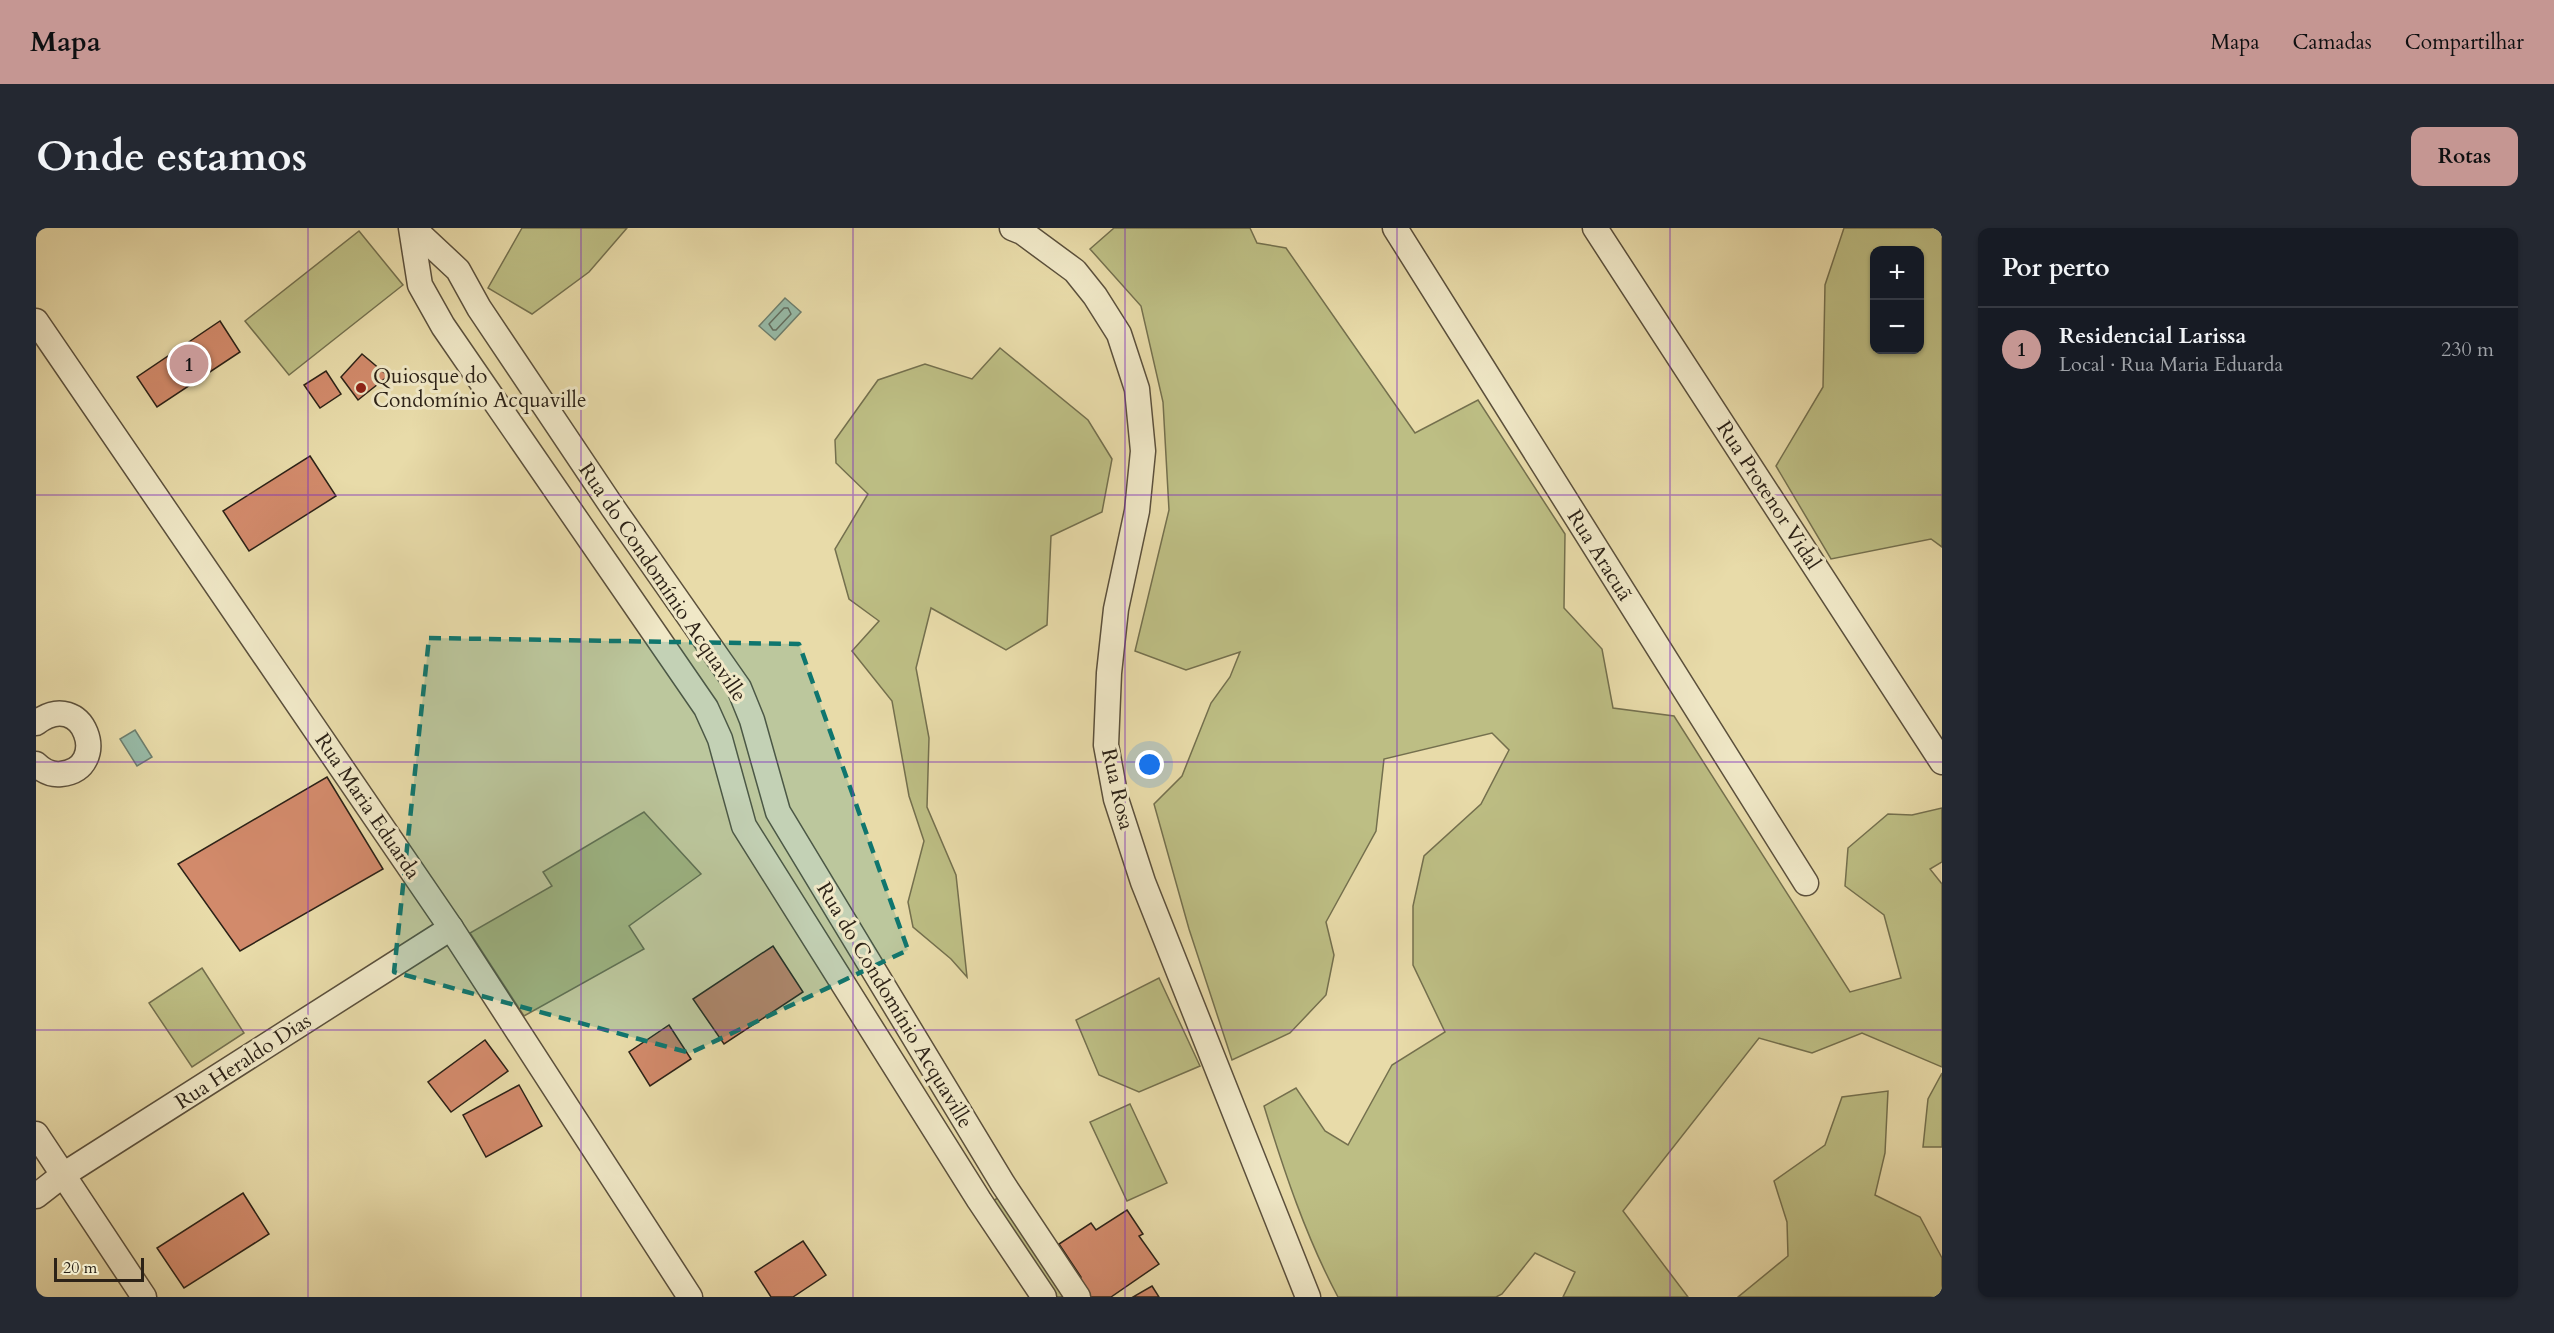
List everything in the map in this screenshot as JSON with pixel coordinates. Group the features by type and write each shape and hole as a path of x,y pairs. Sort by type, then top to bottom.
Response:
{"street":[{"name":"Rua do Condomínio Acquaville","path":"412,228 458,270 479,308 613,508 739,688 753,720 778,812 1003,1184 1078,1297"},
{"name":"Rua do Condomínio Acquaville","path":"412,228 420,285 442,326 706,708 720,739 744,826 979,1200 1044,1297"},
{"name":"Rua Rosa","path":"1012,228 1023,232 1075,271 1095,296 1119,334 1137,389 1143,451 1137,511 1116,609 1109,673 1106,745 1116,799 1148,893 1308,1297"},
{"name":"Rua Aracuã","path":"1395,228 1806,883"},
{"name":"Rua Protenor Vidal","path":"1595,228 1942,762"},
{"name":"Rua Maria Eduarda","path":"36,321 451,928 690,1297"},
{"path":"582,530 613,508"},
{"path":"706,708 739,688"},
{"path":"36,723 44,717 63,713 80,722 89,740 85,760 78,768 69,772 48,773 36,764"},
{"name":"Rua Heraldo Dias","path":"36,1196 63,1175 451,928"},
{"path":"832,966 861,947"},
{"path":"36,1134 144,1297"},
{"path":"979,1200 1003,1184"}],"highlighted area":[{"path":"429,638 799,644 908,950 690,1053 394,972"}],"green space":[{"path":"522,228 627,228 589,272 532,314 488,288"},
{"path":"1114,228 1250,228 1257,243 1286,248 1415,433 1478,400 1565,534 1564,608 1602,649 1613,708 1674,716 1850,992 1901,978 1884,915 1845,886 1848,848 1888,814 1912,815 1942,808 1942,862 1930,869 1942,884 1942,1067 1862,1033 1812,1053 1759,1038 1623,1211 1688,1297 1563,1297 1575,1272 1535,1253 1502,1294 1496,1297 1338,1297 1296,1203 1264,1106 1296,1088 1325,1131 1348,1145 1392,1065 1445,1032 1413,965 1413,906 1424,856 1481,804 1509,750 1492,733 1384,759 1376,831 1326,922 1334,955 1326,995 1290,1033 1232,1060 1189,929 1154,804 1182,776 1211,703 1230,677 1240,652 1186,670 1135,651 1169,510 1163,402 1141,306 1090,249"},
{"path":"1844,228 1942,228 1942,547 1931,539 1831,559 1776,466 1823,387 1825,285"},
{"path":"359,231 403,285 289,375 245,321"},
{"path":"1000,348 1088,420 1112,459 1102,512 1051,536 1047,625 1006,650 931,608 916,668 929,738 927,807 956,875 967,977 951,959 913,927 908,902 924,841 909,796 892,701 852,651 879,621 849,599 835,549 868,494 836,463 835,440 878,380 925,364 972,379"},
{"path":"644,812 701,874 629,926 644,949 524,1016 470,933 552,886 543,872"},
{"path":"202,968 244,1033 192,1067 149,1003"},
{"path":"1159,978 1200,1066 1139,1092 1099,1075 1076,1020"},
{"path":"1942,1073 1942,1147 1923,1147 1928,1099"},
{"path":"1888,1091 1885,1153 1875,1195 1920,1217 1942,1258 1942,1297 1738,1297 1788,1256 1787,1222 1774,1181 1825,1145 1842,1097"},
{"path":"1130,1104 1167,1183 1127,1201 1090,1122"},
{"path":"1001,1196 1068,1297 1055,1297 991,1202"}],"water":[{"path":"785,298 801,312 775,340 759,326"},
{"path":"135,730 152,757 137,766 120,739"}],"building":[{"path":"220,321 240,352 157,407 137,377"},
{"name":"Quiosque do Condomínio Acquaville","path":"362,354 388,376 358,400 341,377"},
{"path":"326,371 341,394 320,408 304,385"},
{"path":"310,456 336,496 249,551 223,511"},
{"path":"327,777 383,869 240,951 178,864"},
{"path":"773,946 803,992 724,1044 693,999"},
{"path":"669,1025 691,1059 650,1086 629,1052"},
{"path":"485,1040 508,1071 451,1112 428,1082"},
{"path":"519,1085 542,1126 486,1157 463,1115"},
{"path":"243,1193 269,1234 184,1288 157,1248"},
{"path":"1127,1210 1143,1234 1139,1236 1159,1264 1111,1297 1086,1297 1076,1281 1081,1277 1059,1244 1091,1223 1096,1230"},
{"path":"803,1241 826,1275 793,1297 771,1297 755,1272"},
{"path":"1152,1286 1159,1297 1133,1297"}],"place":[{"name":"Residencial Larissa","path":"189,364"},
{"name":"Quiosque do Condomínio Acquaville","path":"361,388"}]}
